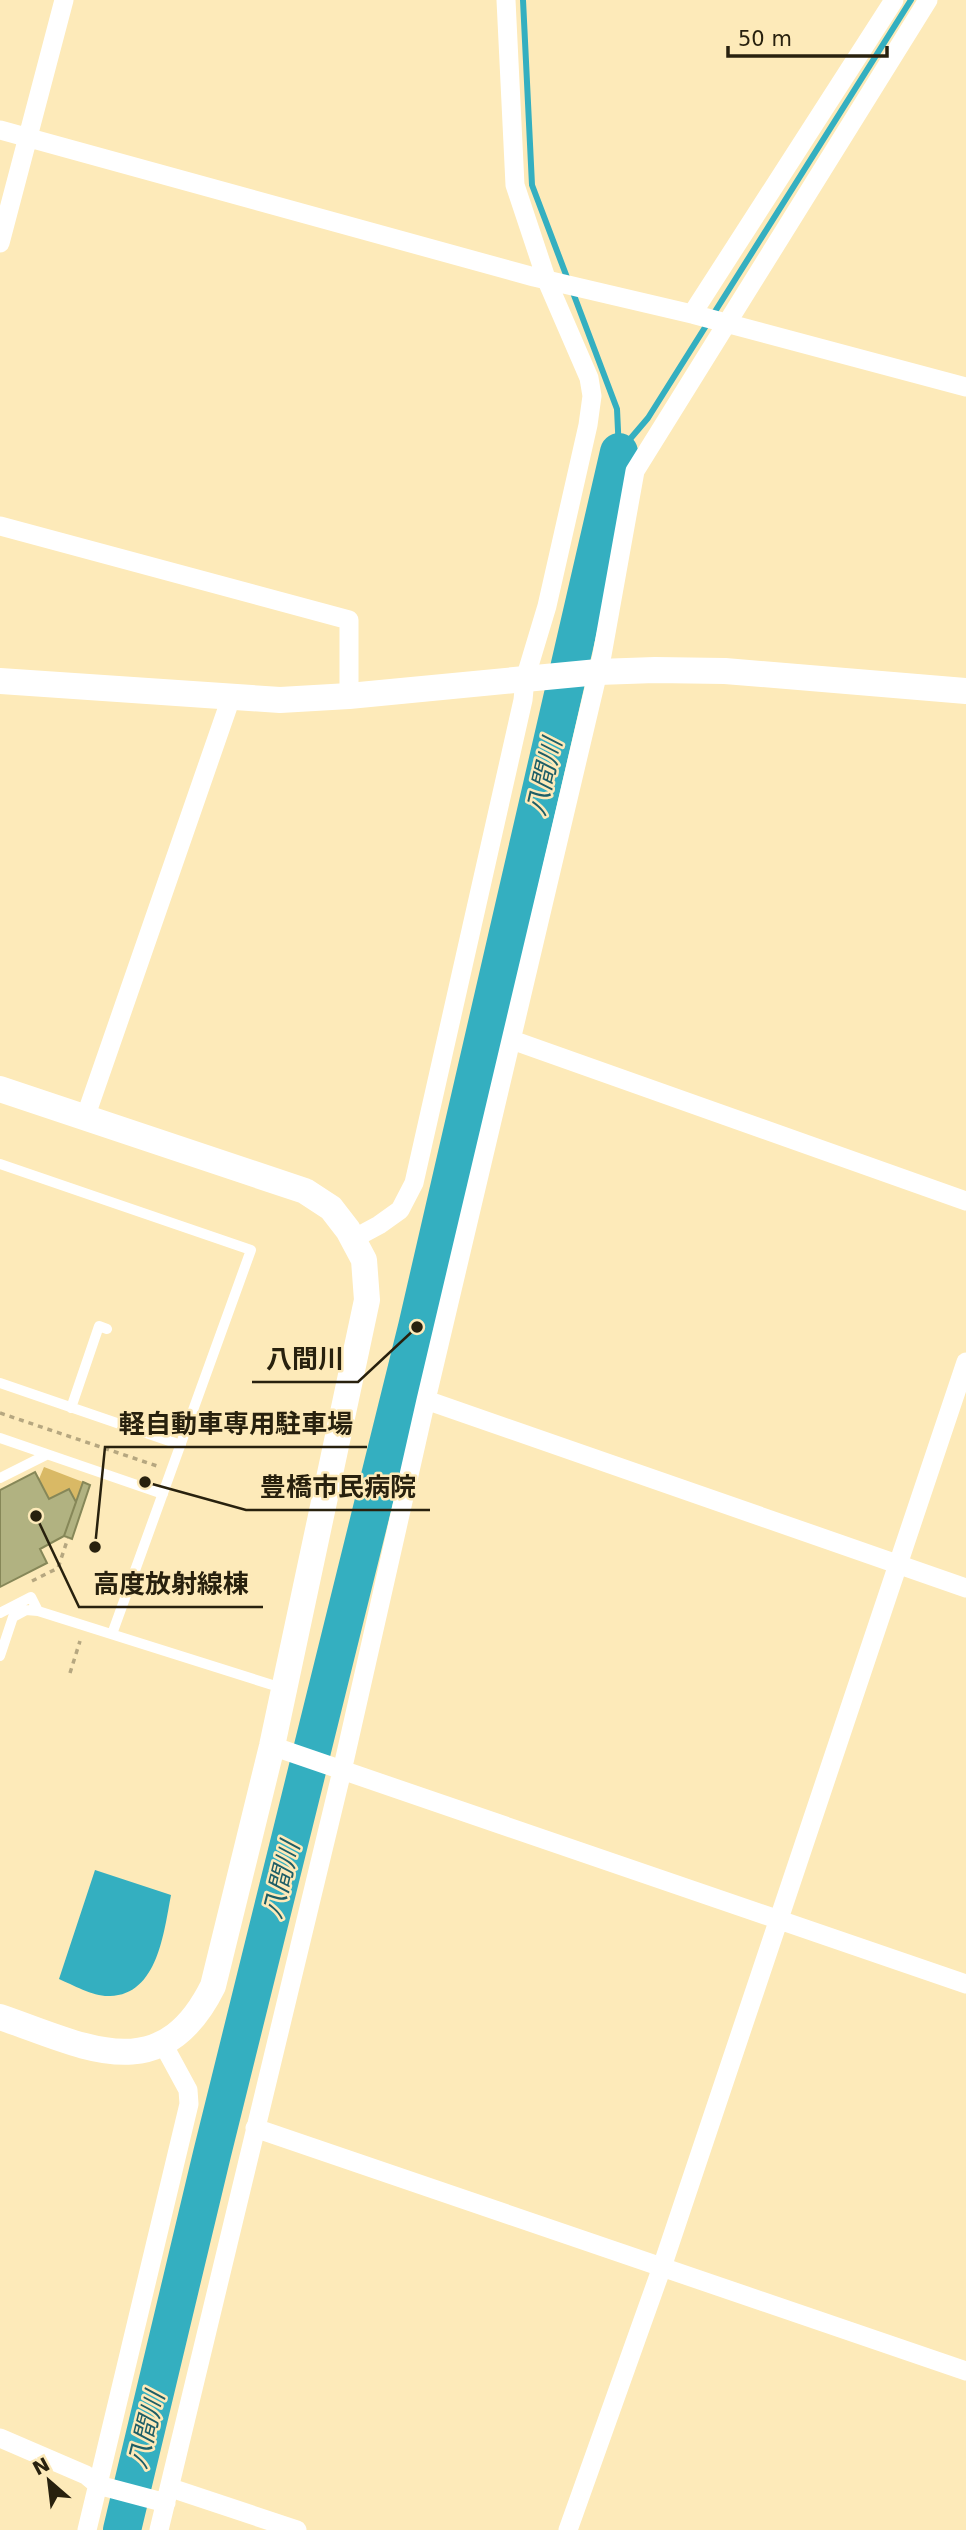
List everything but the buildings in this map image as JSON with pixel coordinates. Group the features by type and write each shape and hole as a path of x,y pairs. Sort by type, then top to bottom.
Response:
{"street":[{"path":"0,243 64,0"},
{"path":"353,1239 400,1210 414,1184 588,425 592,396 589,378 547,281 515,185 506,0"},
{"path":"692,314 894,0"},
{"path":"159,2530 598,672 635,471 928,0"},
{"path":"0,130 547,281 692,314 966,387"},
{"path":"0,526 349,621 349,696"},
{"path":"0,681 280,699 349,696 598,672 655,670 725,671 966,691"},
{"path":"85,1118 232,695"},
{"path":"512,1040 966,1201"},
{"path":"0,1089 305,1191 331,1208 353,1239 364,1259 367,1300 282,1688 278,1749 213,1986 202,2009 186,2029 163,2044 136,2052 115,2053 90,2048 0,2017"},
{"path":"568,2530 662,2267 966,1362"},
{"path":"426,1400 966,1588"},
{"path":"278,1749 966,1983"},
{"path":"87,2530 189,2104 188,2090 163,2044"},
{"path":"256,2128 966,2371"},
{"path":"0,2438 86,2475 98,2485 168,2496 297,2530"}],"lane":[{"path":"0,1164 251,1250 113,1634"},
{"path":"71,1408 99,1326 107,1329"},
{"path":"0,1383 181,1445"},
{"path":"0,1438 163,1494"},
{"path":"0,1478 46,1454"},
{"path":"0,1613 31,1597 38,1611"},
{"path":"0,1656 4,1632 13,1617 26,1610 38,1611 282,1688"}],"path":[{"path":"0,1413 161,1468 164,1461"},
{"path":"23,1586 58,1568 68,1538"},
{"path":"70,1673 84,1625"}],"shaded area":[{"path":"44,1467 83,1482 76,1502 69,1489 49,1499 39,1479"}],"water":[{"path":"95,1870 171,1895 161,1943 149,1973 139,1985 126,1993 110,1996 91,1993 59,1979"}],"waterway":[{"path":"523,0 532,185 568,280"},
{"path":"619,452 648,418 911,0"},
{"path":"572,290 617,409 619,452"},
{"name":"八間川","path":"122,2530 212,2154 417,1327 619,452"}],"place":[{"name":"八間川","path":"417,1327"},
{"name":"豊橋市民病院","path":"145,1482"},
{"name":"高度放射線棟","path":"36,1516"},
{"name":"軽自動車専用駐車場","path":"95,1547"}]}
